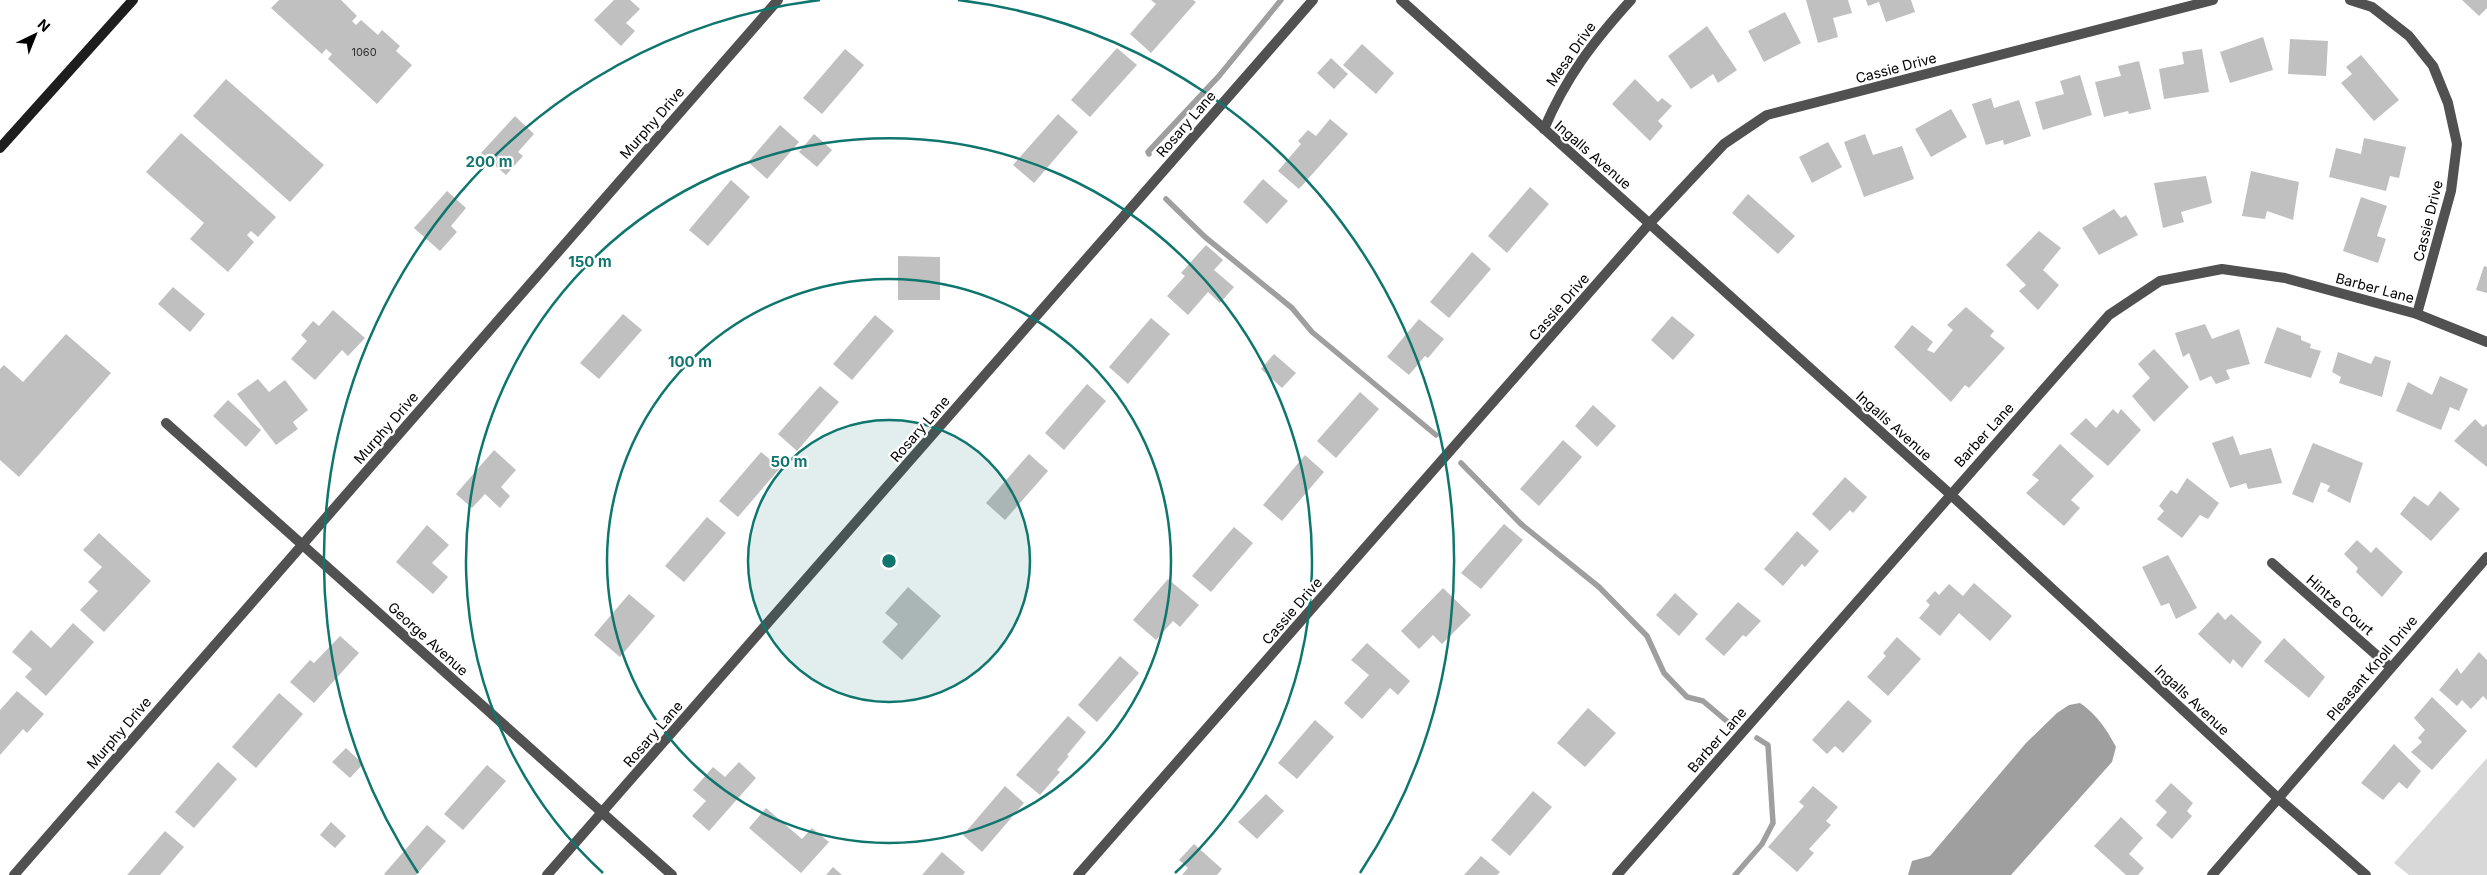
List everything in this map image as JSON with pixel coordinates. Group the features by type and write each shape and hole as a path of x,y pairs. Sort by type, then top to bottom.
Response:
{"main road":[{"path":"0,148 133,0"}],"street":[{"name":"Murphy Drive","path":"14,875 778,0"},
{"name":"Rosary Lane","path":"547,875 1313,0"},
{"name":"Ingalls Avenue","path":"1401,0 1950,494 2279,799 2366,875"},
{"name":"Mesa Drive","path":"1544,129 1558,95 1577,64 1631,0"},
{"name":"Cassie Drive","path":"1078,875 1650,223 1724,144 1768,115 2213,0"},
{"name":"Cassie Drive","path":"2350,0 2372,7 2409,36 2433,66 2450,111 2457,144 2452,191 2417,314"},
{"name":"Barber Lane","path":"1617,875 2109,315 2160,281 2222,269 2285,278 2417,314 2487,342"},
{"name":"George Avenue","path":"166,423 672,875"},
{"name":"Pleasant Knoll Drive","path":"2212,875 2487,557"},
{"name":"Hintze Court","path":"2272,563 2390,667"}],"shaded area":[{"path":"2080,703 2101,722 2109,734 2116,747 2112,762 2011,875 1908,875 1912,861 1930,856 2026,743 2057,713 2069,705"},
{"path":"2487,758 2487,875 2409,875 2394,863"}],"building":[{"path":"279,0 341,0 357,16 352,21 356,25 361,20 378,35 382,30 400,46 396,51 412,65 377,104 328,59 332,54 326,49 322,54 271,8"},
{"path":"614,0 630,0 640,9 626,23 635,31 621,46 594,20"},
{"path":"1151,0 1193,0 1196,2 1151,53 1130,34 1156,4"},
{"path":"1806,0 1848,0 1852,13 1833,18 1838,37 1818,43"},
{"path":"1866,0 1911,0 1915,12 1886,22 1879,2 1868,6"},
{"path":"2462,0 2487,0 2487,8 2479,16"},
{"path":"1785,12 1801,43 1764,62 1748,31"},
{"path":"1707,26 1737,70 1718,83 1713,74 1691,89 1668,56"},
{"path":"2263,37 2273,70 2230,83 2220,52"},
{"path":"2290,39 2328,41 2326,76 2288,74"},
{"path":"1362,44 1394,73 1376,94 1343,65"},
{"path":"1117,48 1137,65 1090,117 1071,100"},
{"path":"845,49 864,65 822,114 803,98"},
{"path":"2202,49 2209,92 2164,99 2159,69 2184,64 2182,52"},
{"path":"2361,55 2399,100 2374,121 2341,83 2352,74 2346,67"},
{"path":"1331,58 1348,74 1334,89 1317,73"},
{"path":"2139,61 2151,109 2129,114 2128,111 2104,117 2095,82 2121,76 2118,66"},
{"path":"2080,75 2092,115 2043,130 2035,102 2064,94 2060,81"},
{"path":"226,79 324,165 290,202 193,116"},
{"path":"1635,79 1658,102 1662,98 1672,106 1658,121 1663,126 1650,141 1612,104"},
{"path":"1991,98 1994,108 2019,100 2031,136 2004,145 2003,140 1986,145 1972,104"},
{"path":"1951,109 1967,137 1931,157 1915,129"},
{"path":"1058,114 1078,132 1034,183 1013,165"},
{"path":"515,116 534,134 518,152 523,156 506,175 481,153"},
{"path":"1330,119 1348,134 1299,189 1278,171 1301,144 1298,141 1308,130 1316,136"},
{"path":"780,125 799,142 767,179 748,162"},
{"path":"181,133 276,217 258,237 251,231 247,235 254,242 228,272 190,239 204,223 146,172"},
{"path":"814,134 832,150 817,167 799,152"},
{"path":"1865,134 1873,155 1902,146 1914,179 1864,197 1844,142"},
{"path":"2364,138 2406,147 2399,178 2390,176 2386,191 2329,177 2336,148 2361,154"},
{"path":"1828,142 1842,167 1812,183 1799,157"},
{"path":"2251,171 2299,182 2293,220 2267,211 2265,219 2242,216"},
{"path":"2206,176 2212,203 2181,212 2184,222 2163,228 2154,183"},
{"path":"1263,179 1288,201 1267,224 1243,202"},
{"path":"731,180 750,197 708,246 689,230"},
{"path":"1530,187 1549,204 1507,253 1488,236"},
{"path":"447,191 466,208 451,226 457,232 440,251 414,228"},
{"path":"1748,194 1795,236 1778,254 1732,213"},
{"path":"2361,197 2387,206 2377,236 2386,239 2378,263 2343,251"},
{"path":"2114,209 2121,218 2126,215 2138,235 2099,255 2082,228"},
{"path":"2039,231 2061,248 2043,270 2059,285 2038,310 2019,291 2026,285 2006,265"},
{"path":"1206,245 1223,260 1214,270 1234,287 1220,303 1208,292 1188,315 1167,296 1185,276 1181,273"},
{"path":"1472,252 1491,269 1449,318 1430,302"},
{"path":"898,256 940,257 940,300 898,300"},
{"path":"2484,266 2487,267 2487,293 2476,290"},
{"path":"173,287 205,314 190,332 158,304"},
{"path":"1966,307 1994,331 1990,336 2005,348 1969,388 1965,385 1951,402 1894,347 1912,325 1933,342 1927,350 1934,353 1953,330 1947,325"},
{"path":"333,310 365,338 348,356 342,350 315,380 291,359 307,341 301,335 313,321 319,326"},
{"path":"623,314 642,330 599,379 580,363"},
{"path":"875,315 894,331 852,380 833,364"},
{"path":"1672,316 1695,335 1673,360 1651,340"},
{"path":"1151,318 1170,334 1128,384 1109,367"},
{"path":"1419,319 1444,339 1428,358 1425,356 1409,375 1387,357"},
{"path":"2205,324 2212,339 2239,329 2250,364 2226,370 2230,379 2216,384 2211,376 2200,381 2189,353 2183,357 2175,333"},
{"path":"2277,327 2301,336 2301,340 2311,344 2310,348 2321,351 2311,378 2264,363"},
{"path":"66,334 111,373 19,477 0,460 0,369 4,365 23,382"},
{"path":"2154,349 2189,387 2154,422 2132,396 2150,378 2138,364"},
{"path":"2338,352 2371,364 2375,356 2391,361 2382,397 2339,383 2341,377 2332,372"},
{"path":"1274,354 1296,373 1282,388 1261,369"},
{"path":"2440,376 2468,389 2459,411 2450,407 2441,430 2396,411 2408,382 2432,395"},
{"path":"258,379 269,392 285,380 308,410 293,422 298,429 276,445 237,394"},
{"path":"1087,384 1106,401 1064,450 1045,433"},
{"path":"820,386 839,402 797,451 778,434"},
{"path":"1360,392 1379,409 1336,458 1317,441"},
{"path":"228,400 261,430 246,447 213,416"},
{"path":"1593,405 1616,426 1597,447 1575,426"},
{"path":"2113,409 2118,414 2121,409 2141,430 2108,466 2070,434 2086,418 2096,428"},
{"path":"2475,419 2483,427 2487,424 2487,467 2454,441"},
{"path":"2233,436 2240,455 2271,448 2282,483 2248,489 2246,483 2230,488 2212,443"},
{"path":"1563,440 1582,457 1539,506 1520,489"},
{"path":"2313,443 2363,463 2350,503 2327,491 2330,486 2321,482 2313,503 2292,494"},
{"path":"2060,444 2094,476 2071,500 2080,508 2064,526 2026,493 2039,480 2032,475"},
{"path":"494,450 516,470 501,487 510,496 500,508 485,494 472,508 456,494"},
{"path":"761,452 780,468 738,517 719,501"},
{"path":"1029,454 1048,471 1005,520 986,503"},
{"path":"1305,455 1324,472 1282,521 1263,505"},
{"path":"1845,477 1867,497 1853,513 1850,510 1830,531 1812,514"},
{"path":"2187,478 2219,503 2208,519 2200,515 2182,538 2157,519 2164,511 2159,506 2171,490 2177,494"},
{"path":"2440,491 2460,509 2431,541 2400,514 2414,496 2428,506"},
{"path":"707,517 726,533 684,582 665,566"},
{"path":"1504,524 1523,540 1481,589 1461,573"},
{"path":"427,525 449,545 432,563 448,577 433,594 396,562"},
{"path":"1234,527 1253,543 1211,592 1192,576"},
{"path":"1797,531 1819,551 1805,567 1802,564 1783,586 1764,569"},
{"path":"99,533 151,581 104,632 80,610 98,591 88,582 102,567 83,550"},
{"path":"2357,540 2371,553 2376,547 2403,572 2382,597 2356,572 2358,568 2344,554"},
{"path":"2168,555 2197,608 2176,619 2169,603 2161,606 2142,567"},
{"path":"1168,579 1199,605 1180,627 1173,621 1156,640 1133,620"},
{"path":"1974,583 2012,616 1990,641 1959,613 1940,636 1919,618 1930,605 1926,601 1935,591 1939,595 1949,584 1963,596"},
{"path":"908,587 941,616 902,660 882,642 898,624 885,613"},
{"path":"1443,588 1471,615 1442,644 1433,635 1419,649 1401,631"},
{"path":"1675,593 1698,614 1679,636 1656,615"},
{"path":"629,594 655,616 620,657 594,635"},
{"path":"1738,602 1761,621 1746,637 1743,635 1724,656 1705,639"},
{"path":"2218,612 2225,620 2231,614 2262,642 2242,668 2233,659 2230,664 2198,634"},
{"path":"73,623 94,642 46,696 25,677 32,669 12,652 31,630 51,648"},
{"path":"340,636 359,653 314,703 290,682 310,660 314,663"},
{"path":"1897,637 1921,659 1888,696 1867,677 1886,656 1883,653"},
{"path":"2284,638 2325,677 2309,698 2264,661"},
{"path":"1367,643 1410,681 1398,695 1390,688 1362,719 1344,703 1369,675 1351,660"},
{"path":"2479,652 2487,660 2487,700 2483,696 2471,709 2462,700 2457,706 2439,690 2457,668 2461,674"},
{"path":"1120,656 1139,673 1097,722 1078,705"},
{"path":"17,691 44,714 27,733 23,729 0,755 0,710"},
{"path":"279,693 303,714 256,768 232,747"},
{"path":"2432,697 2467,731 2432,770 2411,752 2422,742 2418,738 2425,730 2414,718"},
{"path":"1848,700 1872,721 1843,753 1835,746 1827,754 1812,740"},
{"path":"1588,708 1616,733 1585,767 1557,743"},
{"path":"1068,716 1086,732 1057,770 1060,772 1040,795 1016,775"},
{"path":"1315,720 1334,737 1297,779 1278,763"},
{"path":"2394,744 2421,771 2407,789 2399,782 2383,800 2361,783"},
{"path":"346,748 363,764 350,778 332,762"},
{"path":"218,762 237,779 194,828 175,812"},
{"path":"739,762 756,778 709,831 692,816 706,801 693,790 713,767 725,777"},
{"path":"487,765 506,781 463,830 444,814"},
{"path":"2171,783 2193,803 2187,811 2192,816 2172,839 2156,825 2167,812 2155,801"},
{"path":"1005,786 1024,803 982,852 963,835"},
{"path":"1813,786 1838,807 1826,821 1831,825 1809,849 1814,853 1797,872 1768,847 1804,806 1799,802"},
{"path":"1533,791 1552,807 1510,856 1491,840"},
{"path":"1266,794 1284,811 1257,839 1238,822"},
{"path":"766,808 802,839 812,828 829,842 801,873 749,828"},
{"path":"2121,817 2143,838 2129,854 2144,868 2138,875 2126,875 2094,846"},
{"path":"331,822 346,836 335,848 320,835"},
{"path":"427,825 446,841 416,875 384,874"},
{"path":"165,831 184,847 160,875 127,875"},
{"path":"1194,844 1222,869 1217,875 1182,875 1188,868 1179,860"},
{"path":"942,852 965,872 963,875 922,875"},
{"path":"1481,856 1500,872 1497,875 1464,875"},
{"path":"833,867 842,875 826,875"}],"waterway":[{"path":"1149,154 1148,152 1219,76 1281,0"},
{"path":"1166,199 1205,237 1292,308 1312,332 1436,435"},
{"path":"1461,463 1521,524 1599,587 1647,636 1664,673 1687,697 1703,701 1729,723"},
{"path":"1735,875 1762,844 1773,823 1768,745 1757,738"}]}
